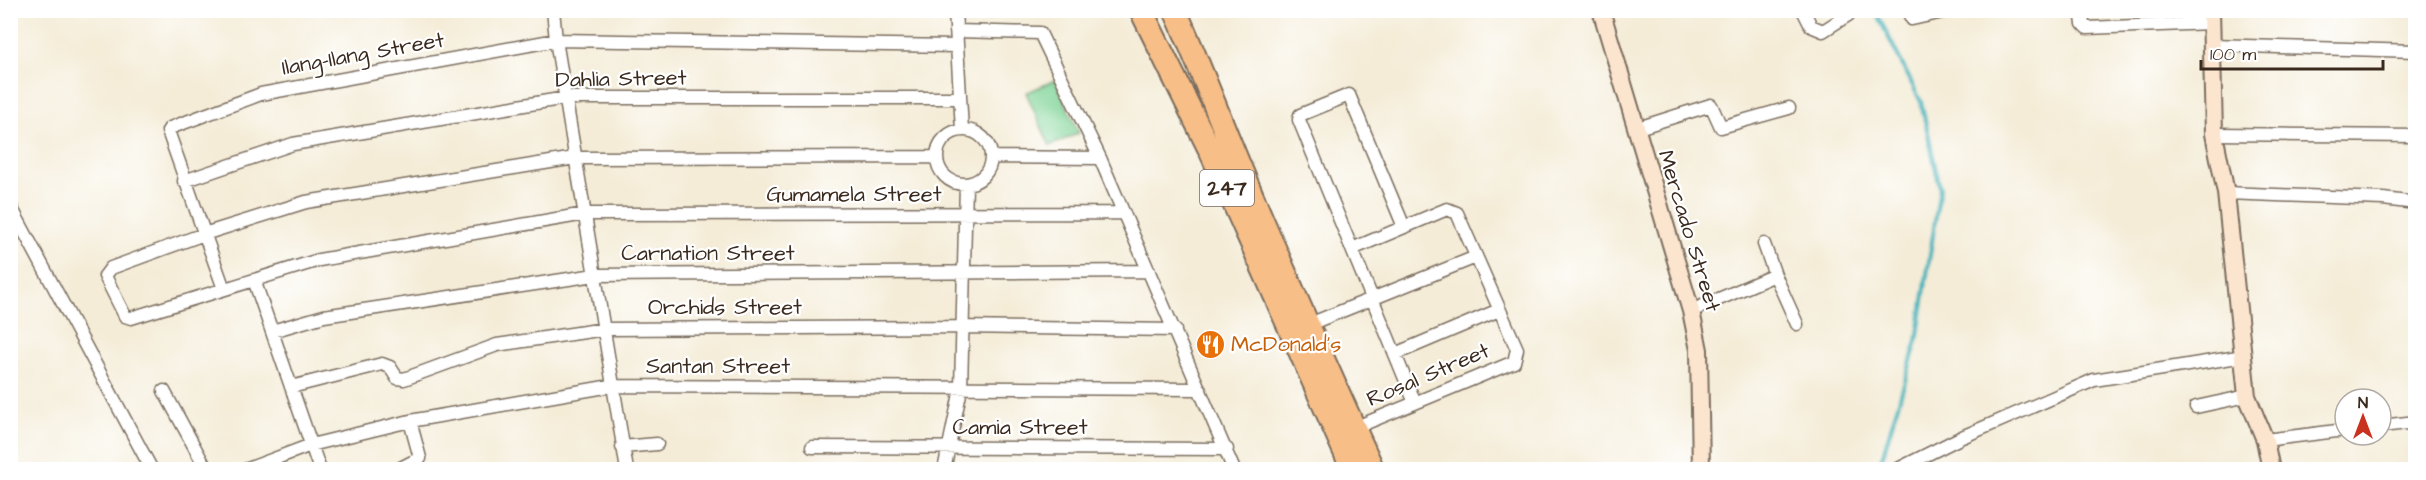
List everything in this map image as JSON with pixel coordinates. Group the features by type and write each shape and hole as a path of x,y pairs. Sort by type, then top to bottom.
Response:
{"highway":[{"name":"247","path":"1141,10 1211,152 1353,470"},
{"name":"247","path":"1175,10 1208,83 1231,147 1307,326 1373,470"}],"street":[{"path":"553,10 575,158 605,328 611,386 627,470"},
{"path":"955,10 962,130"},
{"name":"Mercado Street","path":"1601,10 1691,311 1699,350 1701,470"},
{"path":"1803,10 1811,26 1822,31 1856,10"},
{"path":"1906,10 1912,19 1952,10"},
{"path":"2081,10 2083,24 2087,28 2211,17 2214,134 2226,193 2247,396 2265,440 2271,470"},
{"path":"956,31 1040,33 1100,158 1227,449 1234,470"},
{"name":"Ilang-Ilang Street","path":"224,289 168,135 170,128 261,94 556,40 956,46"},
{"path":"2212,45 2415,51"},
{"path":"1404,227 1349,95 1300,115 1299,120 1415,403"},
{"name":"Dahlia Street","path":"184,181 293,144 566,98 960,98"},
{"path":"1635,129 1711,105 1721,127 1789,108"},
{"path":"962,130 970,131 985,140 991,157 990,165 981,178 966,184 957,183 942,174 937,157 938,149 947,136 962,130"},
{"path":"2214,134 2415,136"},
{"path":"204,234 306,202 575,158 937,157"},
{"path":"991,157 1100,158"},
{"path":"944,470 962,389 961,327 966,184"},
{"path":"2226,193 2384,199 2415,203"},
{"path":"10,205 152,470"},
{"path":"1352,249 1447,209 1452,210 1457,213 1499,310 1395,354"},
{"name":"Gumamela Street","path":"204,234 111,268 105,276 125,316 131,318 319,260 585,214 966,216 1124,213"},
{"path":"1764,244 1797,324"},
{"path":"1307,326 1476,257"},
{"name":"Carnation Street","path":"272,331 324,316 595,275 1149,271"},
{"path":"1691,311 1775,275"},
{"path":"254,280 320,470"},
{"name":"Rosal Street","path":"1354,428 1514,362 1517,350 1499,310"},
{"name":"Orchids Street","path":"291,387 382,364 390,367 397,378 404,379 497,345 605,328 961,327 1174,330"},
{"path":"1896,470 1931,451 2094,380 2244,356"},
{"name":"Santan Street","path":"245,470 311,445 410,421 611,386 1200,389"},
{"path":"164,391 207,470"},
{"path":"2196,407 2247,396"},
{"path":"397,470 420,458 410,421"},
{"path":"2393,425 2415,422"},
{"path":"2265,440 2333,432"},
{"path":"622,447 657,444"},
{"name":"Camia Street","path":"812,447 1227,449"}],"green space":[{"path":"1055,80 1079,133 1050,146 1026,93"}],"waterway":[{"path":"1875,10 1921,102 1940,188 1917,341 1881,461"}],"place":[{"name":"McDonald's","path":"1210,344"}]}
